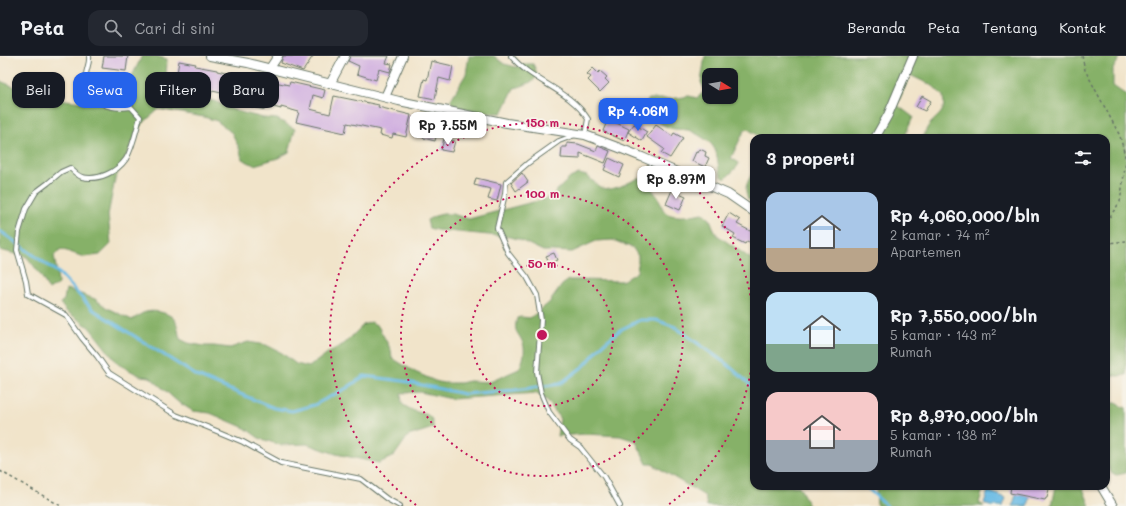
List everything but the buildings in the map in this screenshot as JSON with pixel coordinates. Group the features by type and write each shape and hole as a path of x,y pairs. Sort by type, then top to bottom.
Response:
{"street":[{"path":"210,56 248,63 385,97 507,123 581,135 642,157 728,194 750,209"},
{"path":"270,68 278,56"},
{"path":"330,84 345,56"},
{"path":"385,97 403,56"},
{"path":"877,134 888,115 913,56"},
{"path":"1103,490 1113,506"}],"lane":[{"path":"89,56 90,63 86,74 93,96 103,104 120,108 132,107 140,118 130,149 125,159 113,171 97,178 82,177 70,168 61,172 36,192 26,209 19,232 17,250 26,281 28,294 66,315 109,373 176,415 208,426 243,442 281,463 361,479 387,499 400,506"},
{"path":"511,56 534,76 564,94 582,110 588,119 581,135 559,141 528,163 506,182 505,194 497,228 508,253 527,277 537,295 541,320 537,372 541,393 549,412 570,440 580,447 604,477 620,506"}],"path":[{"path":"1082,56 1085,70 1120,136 1126,160 1120,202 1110,216"},
{"path":"1110,243 1126,241"},
{"path":"0,471 61,506"}],"green space":[{"path":"142,56 155,56 167,59 166,72 145,72 145,108 211,108 211,101 219,103 219,108 229,108 263,118 277,119 295,129 289,152 278,158 254,165 242,159 240,150 232,133 217,121 204,117 159,109 141,125 115,179 108,215 111,244 100,255 84,257 61,249 54,255 58,284 49,290 40,274 27,257 0,250 0,81 12,86 12,108 65,108 65,100 73,101 73,108 137,108 137,72 134,72"},
{"path":"469,56 494,56 504,64 516,67 524,64 533,64 537,75 535,79 529,83 514,88 502,113 467,110 460,108 450,101 466,74"},
{"path":"705,56 1121,56 1113,69 1113,86 1126,95 1126,375 1110,375 1110,134 924,134 929,125 943,109 943,96 933,86 910,75 897,105 913,117 906,134 755,134 748,129 744,131 731,158 739,163 725,179 720,173 715,149 710,143 694,132 672,129 658,122 642,107 649,99 671,99 689,96 697,98 702,94 702,104 738,104 738,68 703,68"},
{"path":"579,174 587,176 601,188 610,189 619,187 639,178 655,193 665,212 672,215 681,216 703,213 710,219 717,235 750,258 750,490 801,490 809,506 707,506 705,496 652,464 647,464 636,441 620,436 587,434 557,436 560,419 548,401 537,393 452,399 420,392 401,393 402,404 414,411 428,415 432,420 433,428 408,436 394,456 379,463 336,454 307,444 280,445 259,438 245,428 210,413 193,411 178,402 150,377 141,376 118,364 89,327 66,311 60,303 64,300 66,289 95,299 107,308 132,320 151,311 165,313 175,320 180,339 188,343 230,348 248,342 266,345 282,353 296,364 309,367 329,352 344,344 363,325 371,322 378,326 391,350 392,358 415,372 443,383 461,383 469,381 490,382 519,369 524,356 524,350 523,343 516,329 517,318 530,318 549,303 562,285 569,280 622,281 637,272 638,256 633,248 613,240 596,241 572,252 543,251 518,239 510,237 429,228 427,220 443,214 452,214 469,219 542,200 550,197 570,178"},
{"path":"750,178 750,200 748,199 746,191"},
{"path":"1110,403 1116,403 1126,408 1126,473 1117,475 1112,474 1110,470"},
{"path":"876,490 983,490 979,503 984,506 877,506"},
{"path":"1055,490 1084,490 1090,506 1052,506"}],"water":[{"path":"988,491 1006,498 1003,506 990,506 984,503"},
{"path":"1016,494 1030,497 1028,506 1013,506"}],"waterway":[{"path":"0,231 60,274 92,309 197,376 274,408 292,411 314,405 347,388 364,376 403,381 464,394 515,390 560,384 585,365 603,344 620,330 640,320 656,320 675,327 728,365 750,384"},
{"path":"869,490 887,506"}]}
